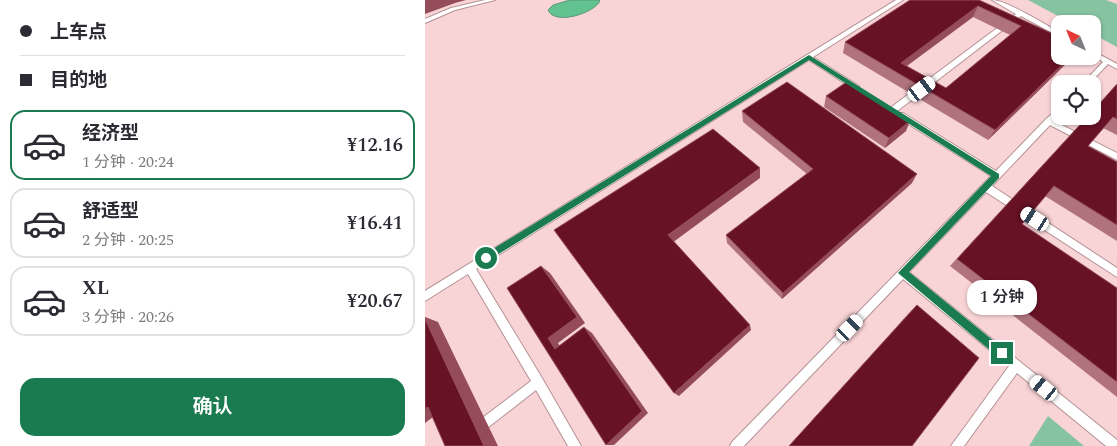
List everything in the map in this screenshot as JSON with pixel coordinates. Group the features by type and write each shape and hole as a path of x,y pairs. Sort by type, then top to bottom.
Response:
{"lane":[{"path":"425,20 453,9 492,0"},
{"path":"425,296 900,0"},
{"path":"995,0 1051,30"},
{"path":"893,110 1021,13"},
{"path":"809,57 868,94"},
{"path":"1101,58 1117,67"},
{"path":"1094,75 1107,62"},
{"path":"885,105 997,176"},
{"path":"736,446 1049,121 1117,157"},
{"path":"986,187 1117,273"},
{"path":"470,268 575,446"},
{"path":"903,273 1115,446"},
{"path":"957,446 1016,365"},
{"path":"470,434 538,382"}],"shaded area":[{"path":"570,0 600,1 590,10 574,16 558,17 552,15 548,10 553,5"},
{"path":"1028,0 1106,0 1117,4 1117,47 1101,38 1101,15 1056,15"},
{"path":"1048,416 1084,446 1029,446"}],"building":[{"path":"910,0 979,0 1051,33 1051,65 1062,65 995,130 845,42","holes":["978,6 1021,26 946,88 901,63"]},
{"path":"848,81 910,121 889,138 826,96"},
{"path":"787,82 917,174 783,293 726,235 813,169 742,111"},
{"path":"1117,84 1117,119 1113,117 1088,146 1117,162 1117,225 1054,186 1022,224 1117,288 1117,382 957,259 1080,125 1101,125 1101,102"},
{"path":"713,129 760,168 668,235 750,325 674,393 554,230"},
{"path":"541,266 577,317 548,338 555,349 584,327 642,411 606,445 507,288"},
{"path":"917,305 979,358 912,446 789,446"},
{"path":"425,319 484,446 445,446 428,407 425,409"}],"route":[{"path":"486,258 809,57 997,176 903,273 1002,353"}]}
